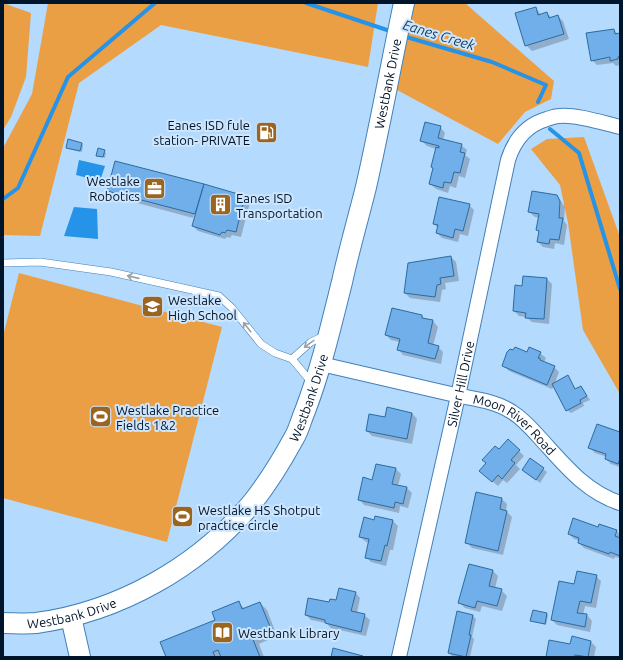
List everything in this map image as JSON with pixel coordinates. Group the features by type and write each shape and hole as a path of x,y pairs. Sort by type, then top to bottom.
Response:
{"street":[{"name":"Westbank Drive","path":"3,623 33,623 71,617 107,606 137,593 166,577 225,532 253,502 275,471 295,436 321,364 365,188 404,3"},
{"name":"Silver Hill Drive","path":"399,657 512,147 528,128 539,122 558,116 585,118 620,127"},
{"name":"Moon River Road","path":"321,364 458,396 493,402 512,412 526,424 587,486 607,499 620,503"},
{"path":"71,617 80,657"}],"lane":[{"path":"3,263 40,262 111,272 219,296 232,308 261,344 275,353 292,359 314,386"},
{"path":"292,359 311,342 329,333"}],"shaded area":[{"path":"3,3 31,13 26,77 11,117 3,130"},
{"path":"48,3 378,3 368,67 161,25 79,83 40,236 3,235 3,148 32,94"},
{"path":"414,3 465,3 554,81 551,99 525,112 498,144 397,90"},
{"path":"584,137 620,237 620,394 583,330 568,223 560,185 531,149 547,139"},
{"name":"Westlake Practice Fields 1&2","path":"19,273 222,327 167,542 3,498 3,336"}],"water":[{"path":"79,160 105,166 100,181 76,175"},
{"path":"74,207 97,209 98,239 64,236"}],"building":[{"path":"536,7 538,15 547,12 549,18 558,15 564,34 525,46 515,13"},
{"path":"614,29 615,34 620,33 620,56 618,59 610,61 610,57 591,61 586,33"},
{"path":"425,122 441,126 438,138 462,144 460,152 465,153 460,173 454,172 451,183 444,182 443,188 429,184 436,147 439,148 439,146 420,141"},
{"path":"68,139 82,143 80,151 66,148"},
{"path":"98,148 105,150 103,157 96,156"},
{"name":"Westlake Robotics","path":"115,161 204,184 195,214 107,191"},
{"name":"Eanes ISD Transportation","path":"204,184 245,196 236,232 227,230 225,233 222,232 220,235 192,226"},
{"path":"532,191 557,195 560,201 559,218 563,218 559,240 550,239 549,244 537,242 539,231 536,230 539,214 528,212"},
{"path":"439,197 470,204 463,231 455,229 453,238 436,233 438,225 433,224"},
{"path":"451,256 454,276 440,278 441,284 437,285 435,297 404,293 408,263"},
{"path":"523,276 547,278 544,319 525,318 526,313 513,311 515,285 522,286"},
{"path":"392,308 422,315 422,318 433,320 428,343 439,346 435,359 397,350 400,339 385,335"},
{"path":"515,347 527,352 529,347 541,352 538,358 540,358 540,360 555,366 547,385 502,366 507,352 510,349 513,350"},
{"path":"568,375 575,389 581,386 587,396 580,400 581,403 566,411 552,384"},
{"path":"387,407 412,413 407,439 366,431 369,414 385,417"},
{"path":"597,424 620,432 620,459 618,464 605,459 606,454 588,448"},
{"path":"508,439 520,450 511,460 515,463 502,479 498,475 492,482 479,471 486,463 482,460 495,446 499,449"},
{"path":"530,458 544,468 536,480 522,470"},
{"path":"376,464 396,468 392,484 407,487 403,504 395,502 394,508 358,500 363,477 372,480"},
{"path":"476,492 502,498 500,509 507,511 498,551 465,543"},
{"path":"375,516 393,520 387,546 385,545 381,561 365,558 369,539 359,537 364,517 374,520"},
{"path":"573,518 598,527 599,524 617,530 615,536 620,538 620,556 610,552 609,554 578,543 579,538 568,534"},
{"path":"469,564 493,570 489,586 502,589 497,606 477,601 475,608 458,603"},
{"path":"577,571 597,575 591,603 580,601 577,613 587,614 585,627 551,620 559,581 574,584"},
{"path":"339,588 356,592 351,611 365,614 361,632 325,623 325,620 305,615 308,598 329,602 330,599 336,600"},
{"name":"Westbank Library","path":"239,601 242,609 260,602 271,629 252,637 260,657 221,657 218,650 213,652 215,657 166,657 160,642 215,620 212,612"},
{"path":"533,610 547,613 545,624 530,621"},
{"path":"457,611 473,615 469,635 471,635 466,657 448,653"},
{"path":"572,636 591,641 588,657 575,655 574,657 546,657 549,640 570,644"},
{"path":"333,648 363,656 363,657 331,657"}],"waterway":[{"path":"3,199 18,188 68,77 155,3"},
{"name":"Eanes Creek","path":"306,3 393,32"},
{"name":"Eanes Creek","path":"403,36 492,62 546,85 538,102"},
{"name":"Eanes Creek","path":"550,129 579,153 620,289"}],"place":[{"name":"Eanes ISD fule station- PRIVATE","path":"266,132"},
{"name":"Westlake Robotics","path":"155,188"},
{"name":"Eanes ISD Transportation","path":"220,205"},
{"name":"Westlake High School","path":"153,307"},
{"name":"Westlake Practice Fields 1&2","path":"101,417"},
{"name":"Westlake HS Shotput practice circle","path":"182,517"},
{"name":"Westbank Library","path":"222,633"}]}
